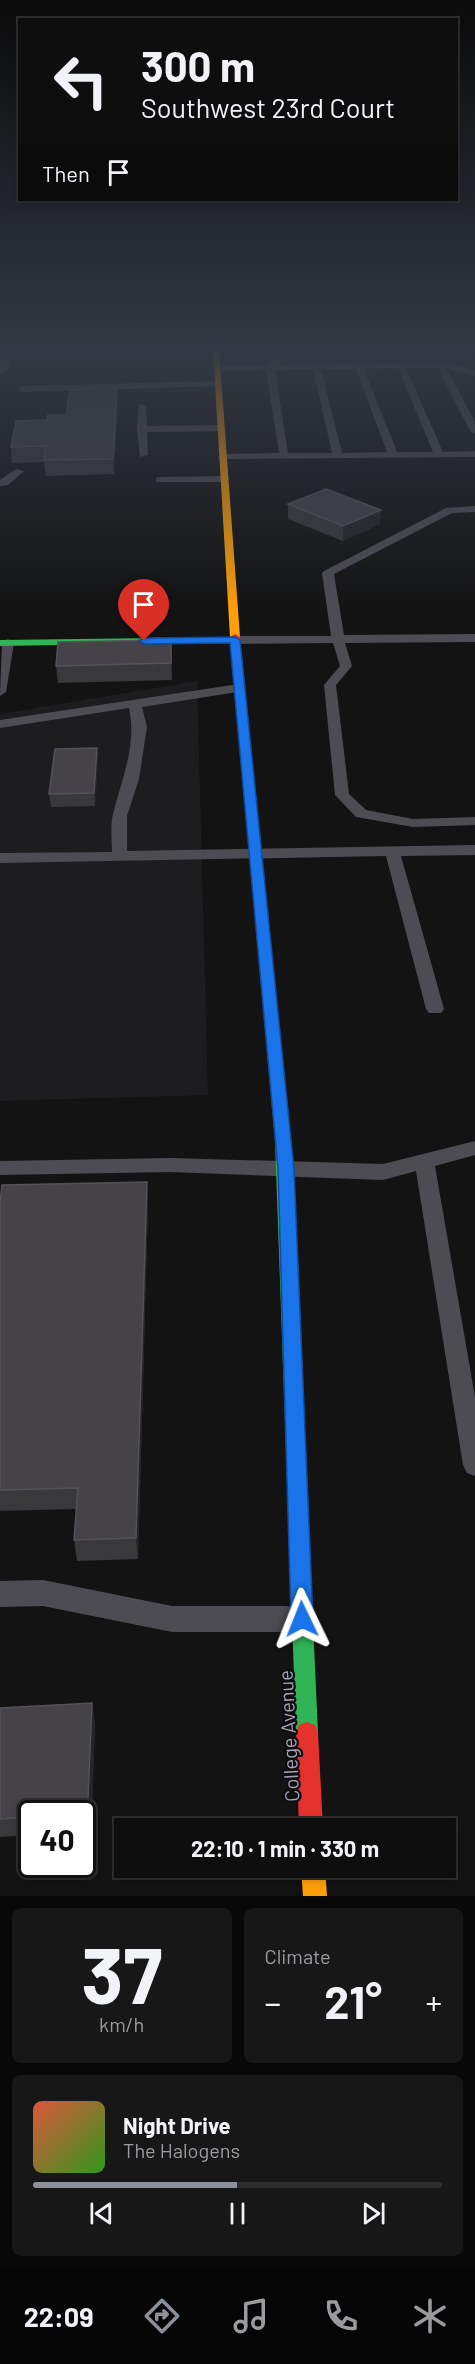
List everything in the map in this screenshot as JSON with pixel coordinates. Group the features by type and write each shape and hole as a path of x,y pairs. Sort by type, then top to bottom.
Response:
{"street":[{"name":"College Avenue","path":"222,437 239,688 286,1169 311,1818"},
{"path":"4,643 235,640"},
{"path":"314,1878 315,1896"}],"lane":[{"path":"142,437 142,455"},
{"path":"281,437 284,456"},
{"path":"333,437 338,456"},
{"path":"386,437 393,455"},
{"path":"432,437 439,454"},
{"path":"223,457 475,454"},
{"path":"0,483 4,483 19,471"},
{"path":"160,480 224,479"},
{"path":"475,509 450,510 328,573 338,639 346,666 330,685 342,795 361,814 413,823 475,821"},
{"path":"235,640 475,638"},
{"path":"0,692 4,643"},
{"path":"0,724 239,688"},
{"path":"118,857 120,816 132,779 140,727 135,704"},
{"path":"0,858 475,850"},
{"path":"392,852 435,1009"},
{"path":"0,1168 170,1165 382,1172 475,1148"},
{"path":"424,1161 475,1465"},
{"path":"0,1594 43,1593 172,1619 302,1619"}],"shaded area":[{"path":"197,681 208,1095 0,1101 0,714"}],"building":[{"path":"13,437 114,437 113,459 44,460 46,446 11,447"},
{"path":"326,489 381,510 343,526 288,504"},
{"path":"171,640 171,663 56,666 58,642"},
{"path":"97,748 94,793 49,794 55,749"},
{"path":"147,1182 136,1538 74,1540 78,1488 0,1490 0,1203 2,1185"},
{"path":"92,1703 88,1800 18,1800 18,1818 0,1819 0,1708"}],"traffic: fast":[{"path":"0,643 235,640"},
{"path":"283,1140 307,1733"}],"traffic: slow":[{"path":"222,437 235,637"},
{"path":"254,839 283,1140"},
{"path":"314,1878 315,1896"}],"traffic: jam":[{"path":"235,637 254,839"},
{"path":"307,1733 311,1818"}],"route":[{"path":"144,641 235,640 286,1169 302,1619"}]}
